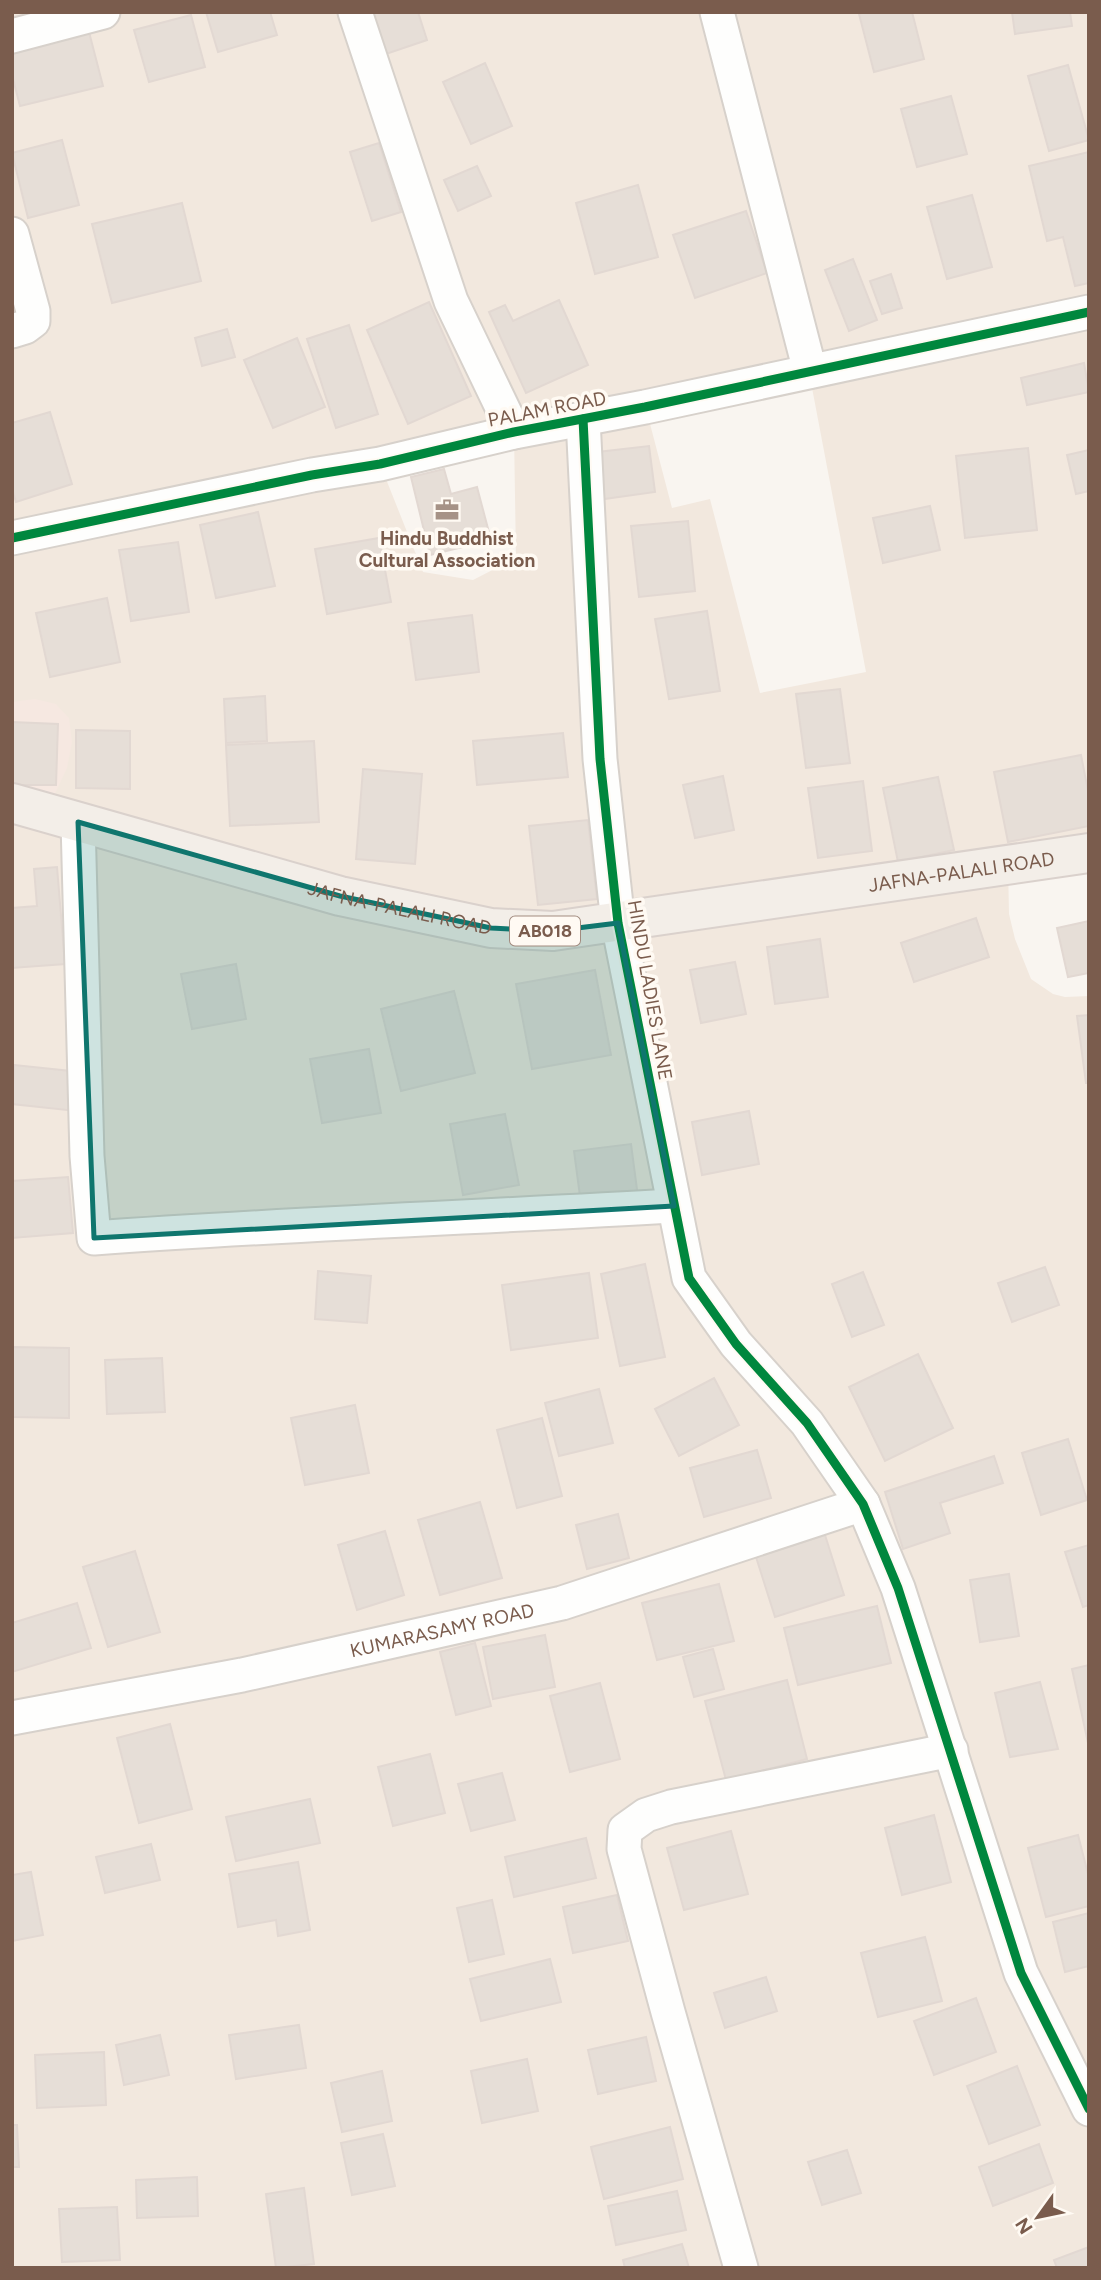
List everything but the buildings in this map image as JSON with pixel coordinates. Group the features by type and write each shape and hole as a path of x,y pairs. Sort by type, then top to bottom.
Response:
{"main road":[{"name":"JAFNA-PALALI ROAD","path":"12,803 340,897 491,928 553,931 1089,853"}],"street":[{"path":"12,36 103,12"},
{"path":"355,12 452,301 514,432"},
{"path":"717,12 810,371"},
{"path":"12,233 33,311 33,321 12,331"},
{"name":"PALAM ROAD","path":"12,538 312,475 380,464 514,432 1089,312"},
{"name":"HINDU LADIES LANE","path":"583,419 600,759 618,923 689,1278 736,1344 807,1423 863,1504 898,1588 1021,1973 1085,2090"},
{"path":"78,822 88,1156 94,1238 261,1226 352,1224 674,1206"},
{"name":"KUMARASAMY ROAD","path":"12,1718 242,1675 562,1602 863,1504"},
{"path":"741,2268 624,1849 625,1830 646,1815 671,1807 951,1750"}],"highlighted area":[{"path":"78,822 340,896 491,928 553,931 618,923 674,1206 94,1238"}],"shaded area":[{"path":"12,12 1089,12 1089,853 1008,865 1009,914 1015,939 1031,979 1053,994 1065,997 1089,996 1089,2268 12,2268","holes":["809,372 866,672 760,693 710,499 672,508 649,420","514,433 516,558 473,580 423,572 380,464"]},
{"path":"35,699 56,704 69,718 72,742 67,768 46,813 12,803 12,702"}],"cycle path":[{"path":"12,538 312,475 380,464 514,432 645,407 1089,312"},
{"path":"583,419 600,759 618,923 689,1278 736,1344 807,1423 863,1504 898,1588 1021,1973 1089,2109"}],"place":[{"name":"Hindu Buddhist Cultural Association","path":"447,510"}]}
